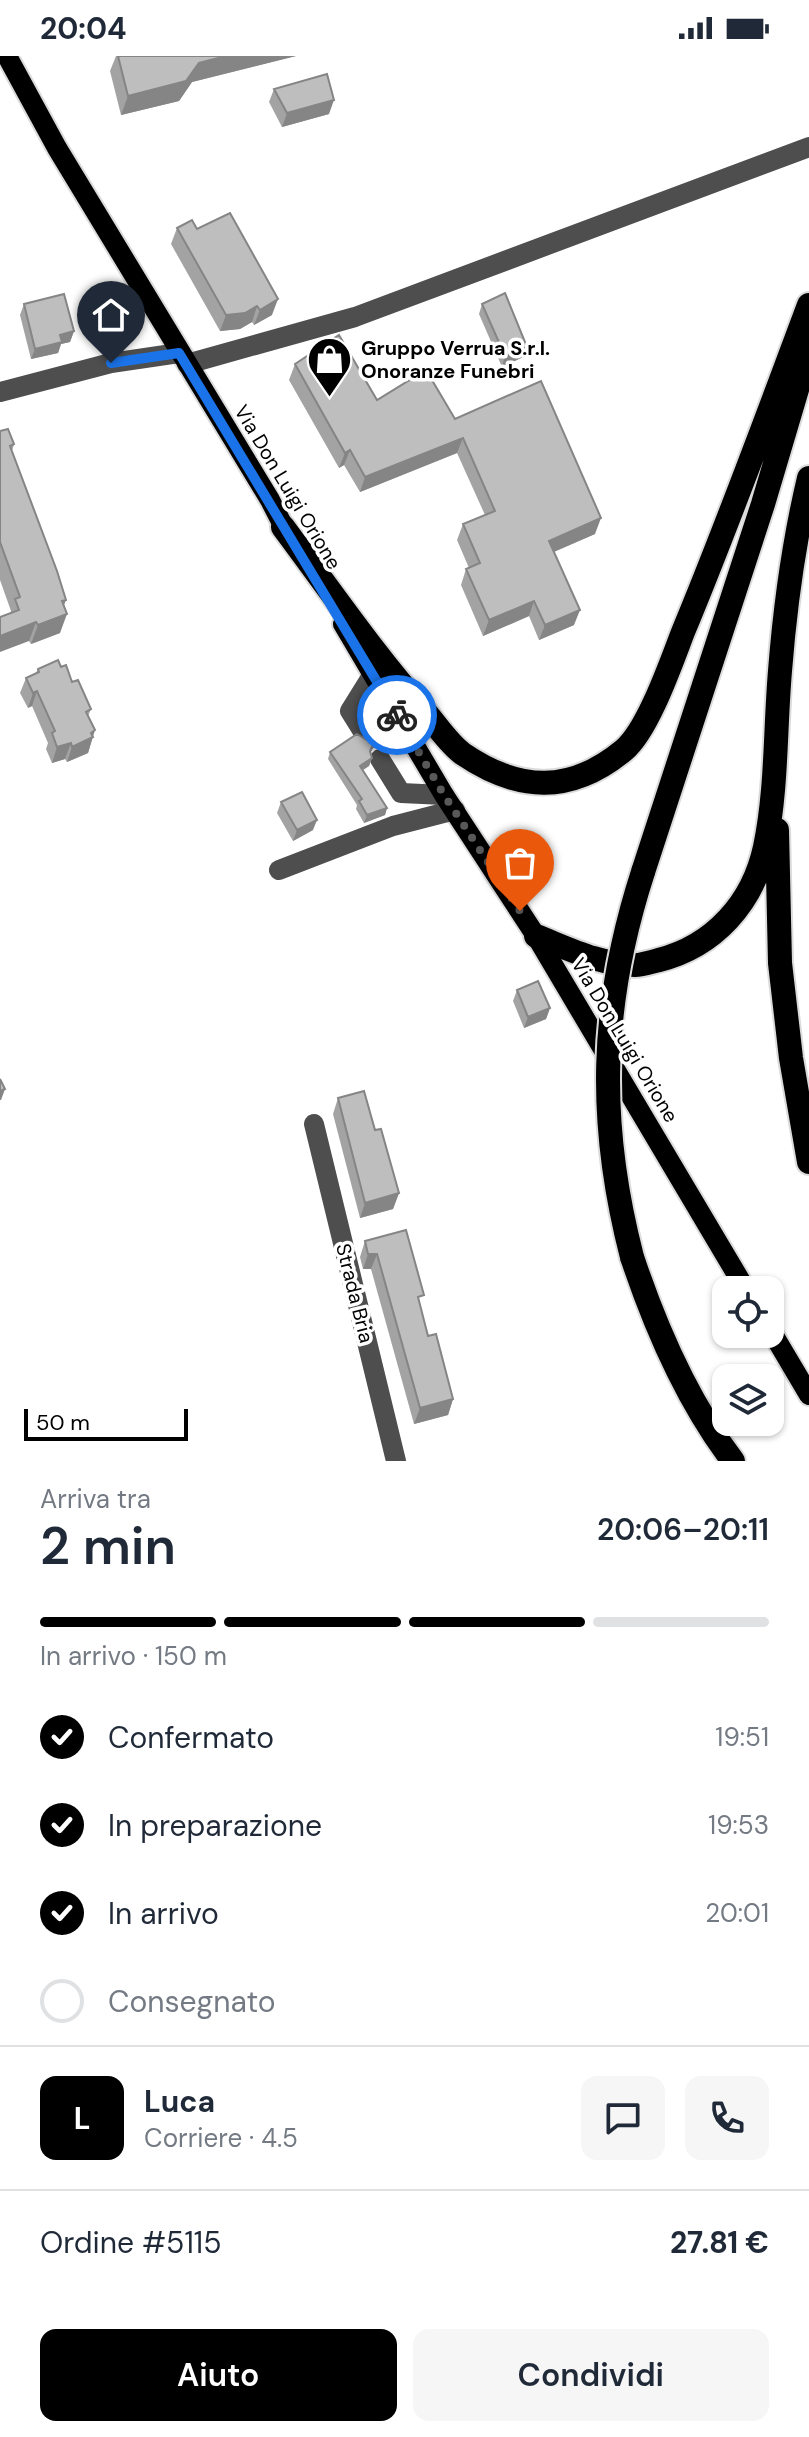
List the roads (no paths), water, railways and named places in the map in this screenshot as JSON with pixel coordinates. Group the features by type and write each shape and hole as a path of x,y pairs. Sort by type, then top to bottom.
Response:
{"highway":[{"path":"283,527 412,698 461,753 499,774 526,784 553,784 589,774 626,748 654,704 722,537 809,305"},
{"path":"733,1461 698,1408 681,1375 645,1295 632,1257 619,1202 609,1134 609,1018 629,913 763,504 809,349"},
{"path":"536,936 585,956 636,965 679,955 711,937 736,911 755,880 770,814 780,668 797,537 809,478"},
{"path":"775,751 780,963 791,1058 809,1162"}],"main road":[{"name":"Via Don Luigi Orione","path":"7,56 30,103"},
{"name":"Via Don Luigi Orione","path":"0,60 30,103 450,803 536,936 738,1276"},
{"path":"781,1348 809,1395"}],"street":[{"path":"0,392 111,363 183,358 355,317 809,147"},
{"path":"365,735 350,711 373,674"},
{"path":"380,759 401,793 450,803"},
{"path":"279,870 450,803"},
{"name":"Strada Bria","path":"314,1124 396,1461"}],"place":[{"name":"Gruppo Verrua S.r.l. Onoranze Funebri","path":"330,398"}]}
